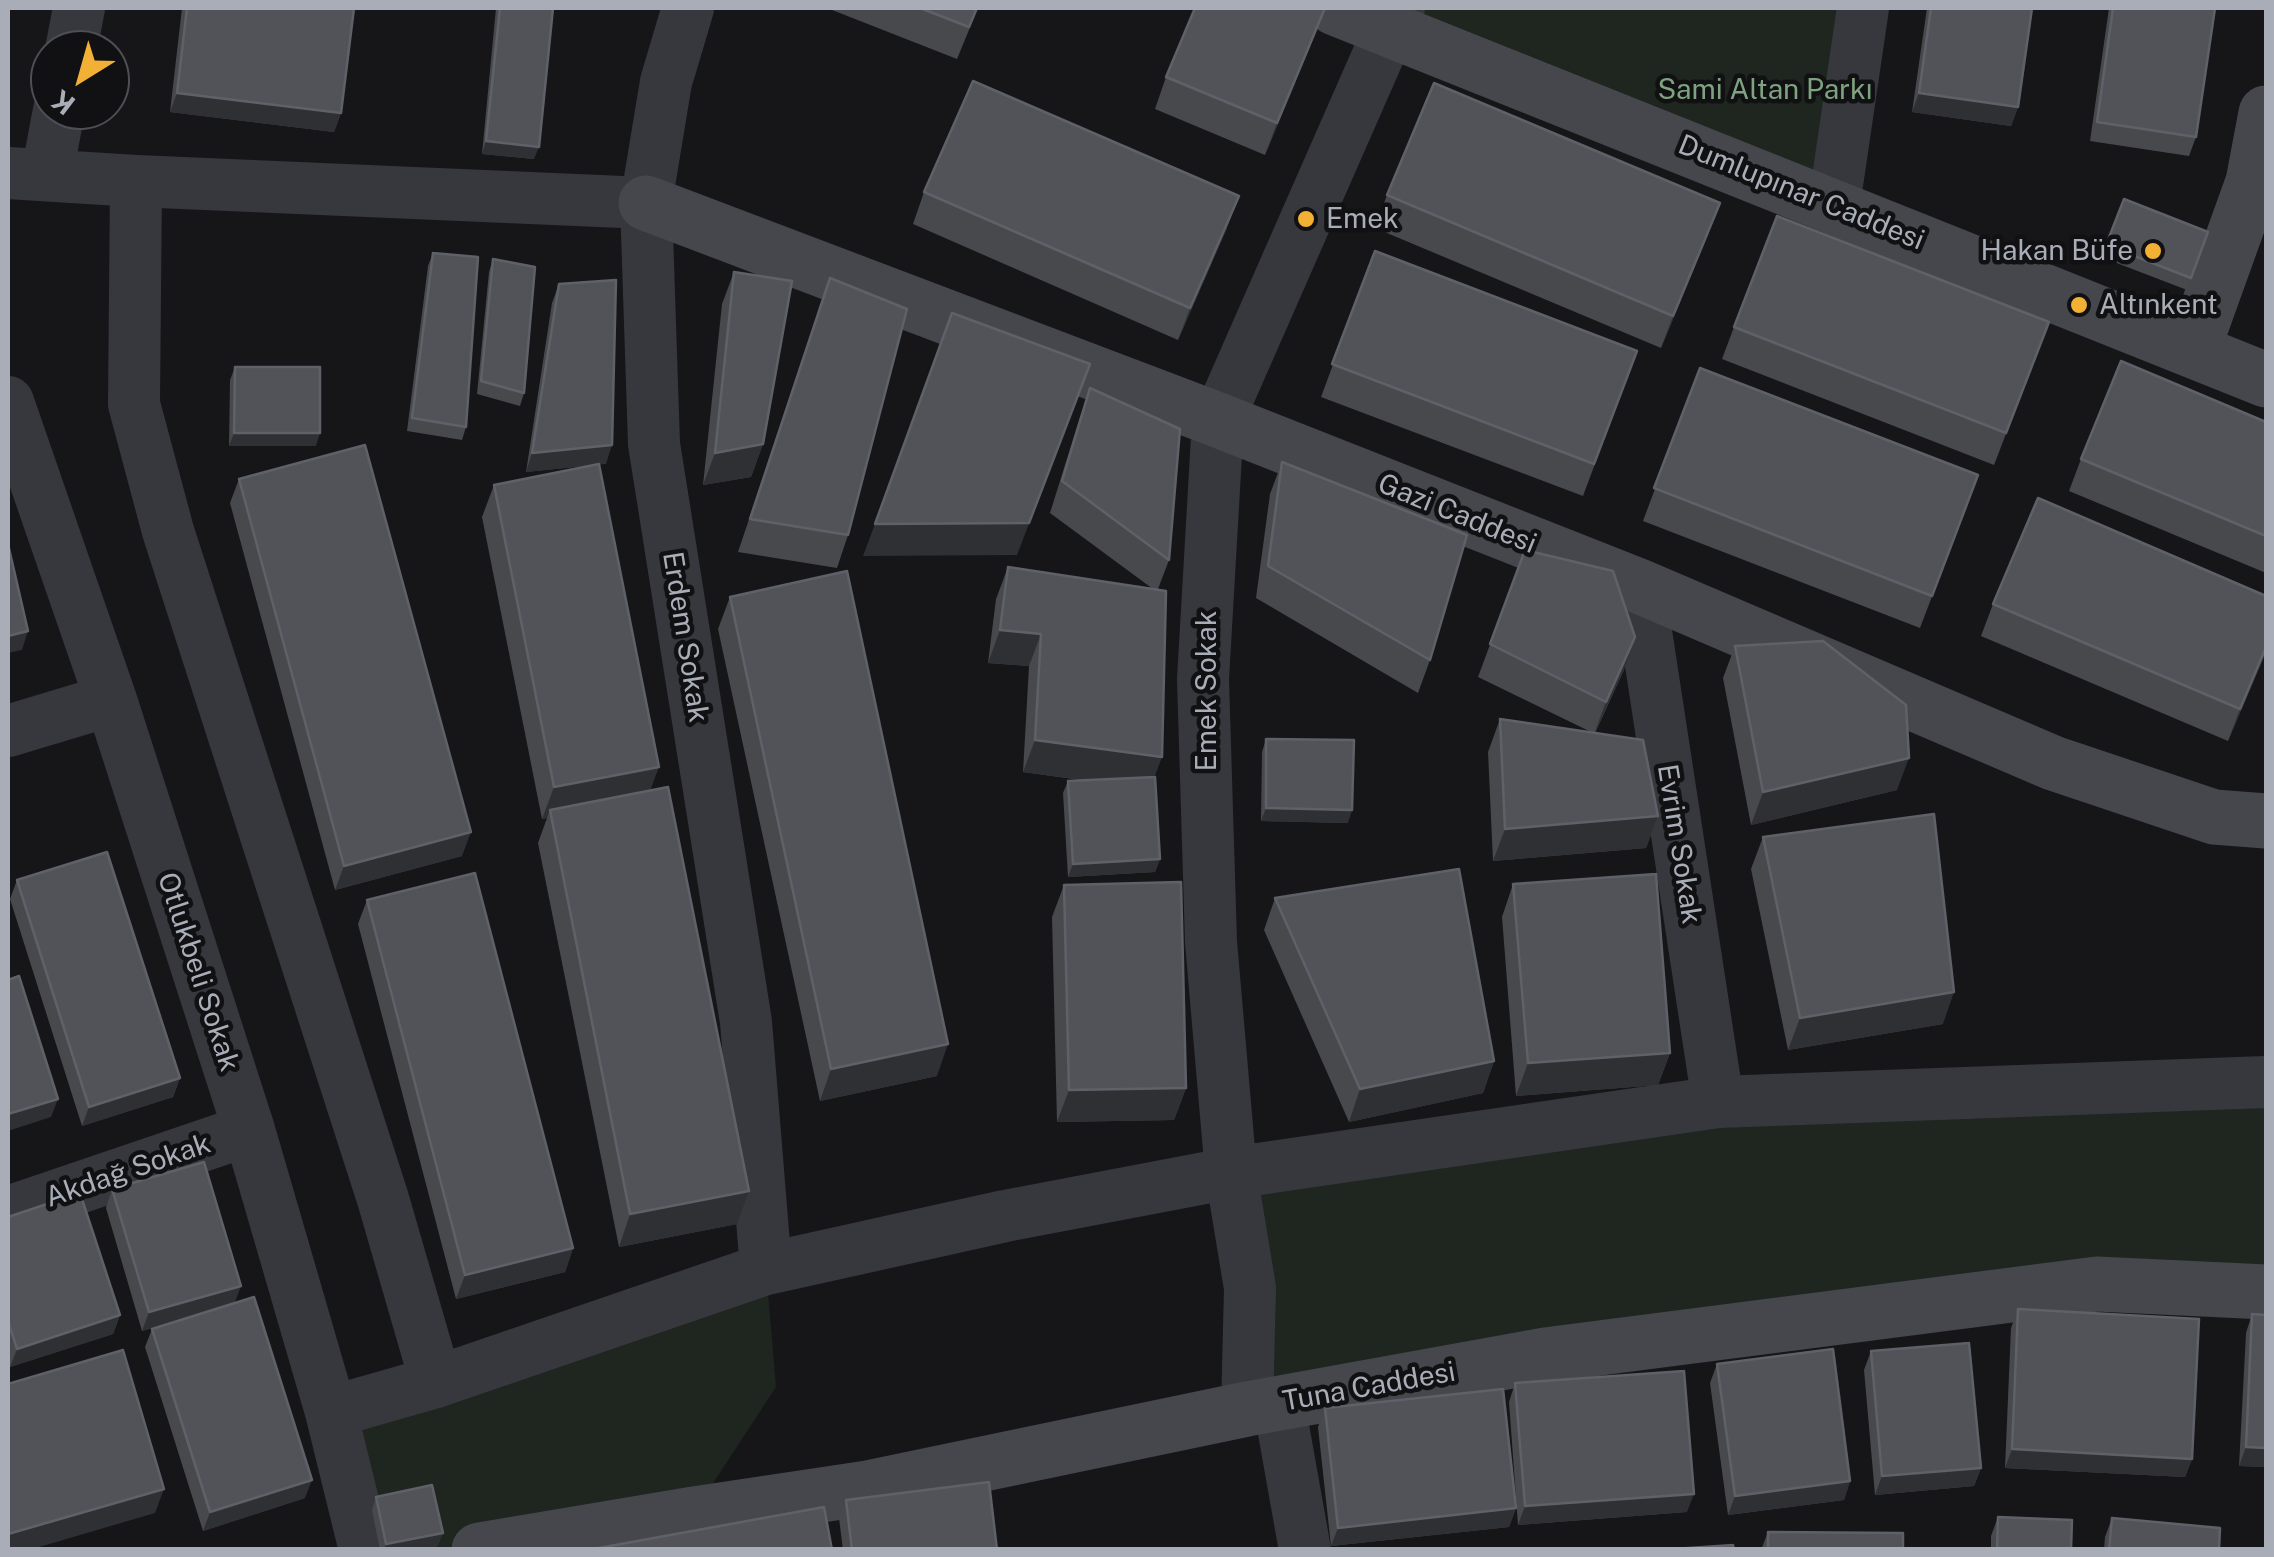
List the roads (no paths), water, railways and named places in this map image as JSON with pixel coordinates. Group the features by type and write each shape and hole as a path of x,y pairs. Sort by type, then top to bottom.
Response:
{"street":[{"name":"Erdem Sokak","path":"688,8 666,82 646,203 654,444 746,1022 766,1268"},
{"name":"Dumlupınar Caddesi","path":"1335,8 1395,18 1834,205 2266,380"},
{"path":"1834,205 1863,8"},
{"name":"Emek Sokak","path":"1304,1550 1263,1406 1250,1288 1231,1173 1211,942 1203,680 1218,420 1395,18"},
{"path":"2193,349 2253,182 2266,113"},
{"path":"50,130 28,174 646,203"},
{"path":"136,181 134,404 168,531 383,1199 436,1382"},
{"name":"Gazi Caddesi","path":"646,203 1218,420 1639,586 2053,764 2214,817 2266,821"},
{"name":"Otlukbeli Sokak","path":"8,402 111,700 249,1130 331,1412 366,1550"},
{"name":"Evrim Sokak","path":"1639,586 1718,1102"},
{"path":"8,731 111,700"},
{"path":"331,1412 436,1382 766,1268 1005,1216 1231,1173 1718,1102 2266,1082"},
{"name":"Akdağ Sokak","path":"8,1212 249,1130"},
{"name":"Tuna Caddesi","path":"479,1550 868,1488 1263,1406 1545,1355 2098,1284 2266,1292"}],"place":[{"name":"Emek","path":"1306,219"},
{"name":"Hakan Büfe","path":"2153,251"},
{"name":"Altınkent","path":"2079,305"}],"park label":[{"name":"Sami Altan Parkı","path":"1765,90"}]}
